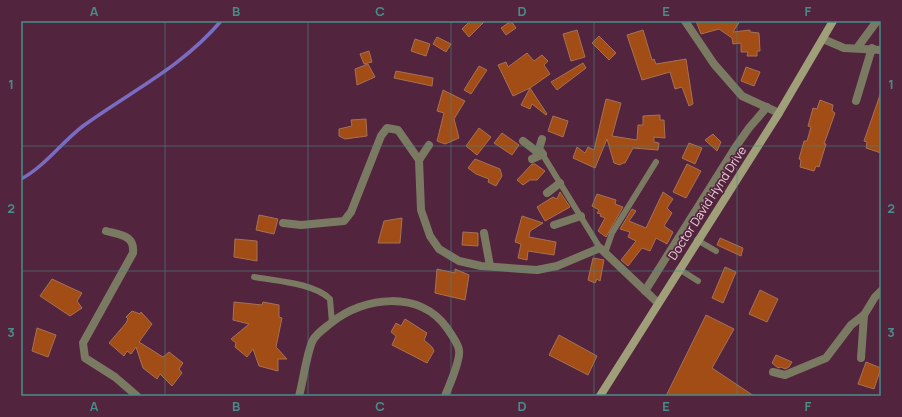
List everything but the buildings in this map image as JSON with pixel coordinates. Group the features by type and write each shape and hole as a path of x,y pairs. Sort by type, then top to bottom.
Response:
{"main road":[{"name":"Doctor David Hynd Drive","path":"600,396 679,268 779,113 833,21"}],"street":[{"path":"685,21 703,45 714,64 742,96 779,113"},
{"path":"857,48 877,21"},
{"path":"823,39 844,48 872,48 881,50"},
{"path":"856,101 872,48"},
{"path":"645,291 741,139 767,107"},
{"path":"284,223 301,225 344,221 351,212 381,136 387,128 398,130 419,160 421,210 434,240 440,249 459,261 490,266 537,270 557,266 602,250 658,303"},
{"path":"541,152 542,139"},
{"path":"524,141 536,151 541,152"},
{"path":"419,160 429,145"},
{"path":"532,158 541,152"},
{"path":"547,193 560,183"},
{"path":"554,225 580,216"},
{"path":"106,231 130,239 134,245 133,253 84,343 83,350 85,358 115,378 137,396"},
{"path":"484,233 490,266"},
{"path":"773,372 785,375 826,358 851,325 864,315 875,297 881,291"},
{"path":"299,396 313,341 339,317 365,305 384,300 410,302 424,308 442,321 459,350 454,377 445,396"},
{"path":"861,358 864,315"}],"lane":[{"path":"541,152 602,250 656,162"},
{"path":"697,240 716,251"},
{"path":"679,268 698,281"},
{"path":"254,276 306,287 320,292 330,299 332,323"}],"waterway":[{"path":"21,179 37,168 83,126 172,66 206,38 221,21"}]}
